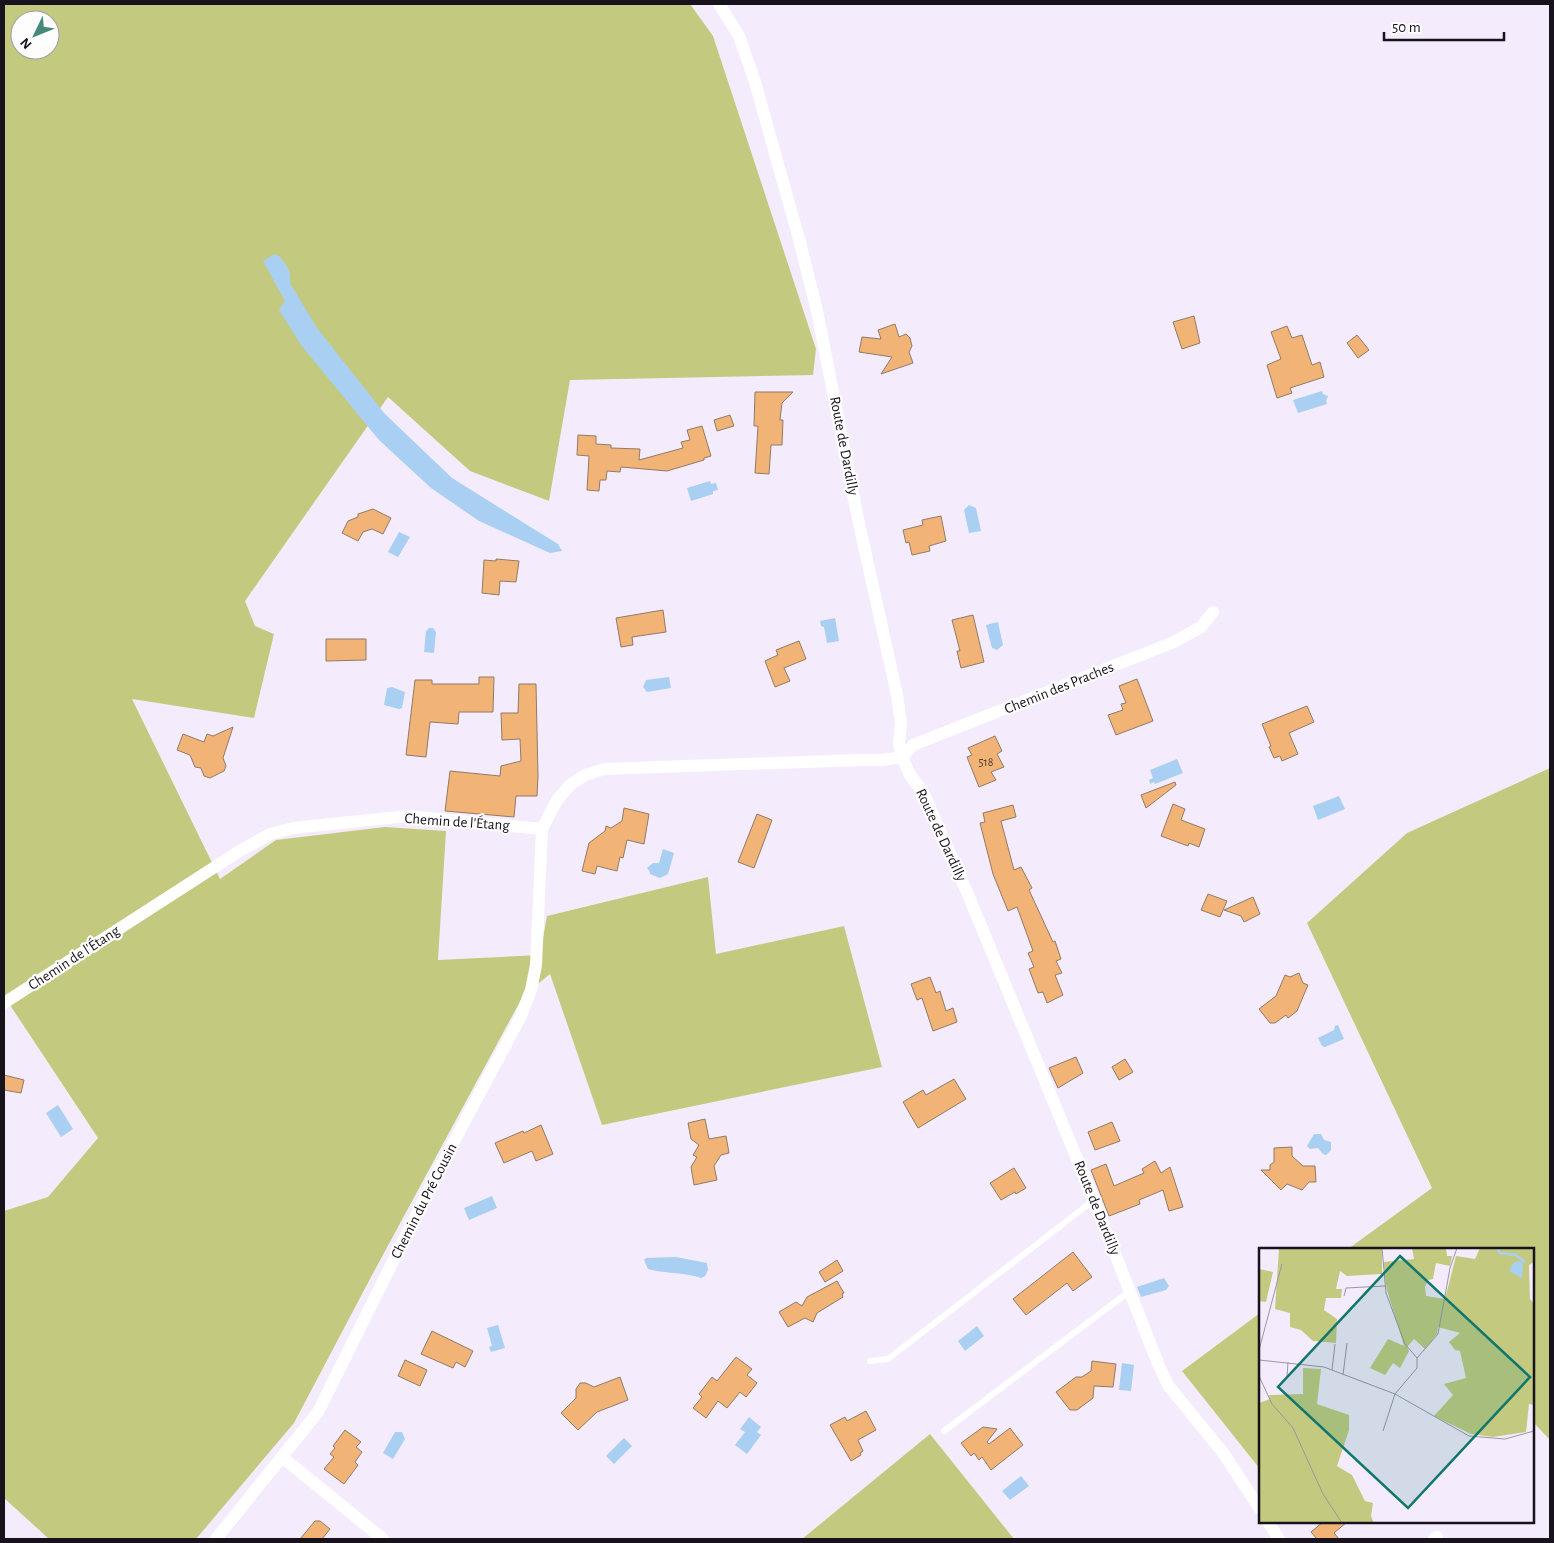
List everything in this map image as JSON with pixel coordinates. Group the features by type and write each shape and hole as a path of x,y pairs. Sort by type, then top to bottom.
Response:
{"street":[{"name":"Route de Dardilly","path":"719,4 738,36 755,82 787,194 817,311 862,538 897,696 901,723 899,744 902,757 910,775 923,792 967,892 1168,1385 1224,1454 1259,1507"},
{"name":"Chemin des Praches","path":"902,757 913,745 1174,642 1201,626 1213,612"},
{"path":"542,829 557,800 570,786 585,775 604,769 882,760 902,757"},
{"name":"Chemin de l'Étang","path":"4,1003 238,852 270,834 293,828 408,816 542,829"},
{"name":"Chemin du Pré Cousin","path":"216,1539 318,1412 436,1175 521,1016 531,990 536,965 542,829"},
{"path":"282,1457 383,1539"},
{"path":"1269,1523 1279,1539"}],"lane":[{"path":"870,1362 888,1359 1094,1200"},
{"path":"944,1431 1130,1291"}],"green space":[{"path":"4,4 690,4 713,36 816,349 813,375 570,380 549,501 470,471 388,397 245,601 255,626 274,634 254,718 132,699 220,879 276,840 385,827 446,831 438,960 540,955 547,916 708,877 716,954 844,926 882,1067 602,1125 550,974 523,996 294,1423 196,1539 49,1539 4,1498 4,1211 48,1197 98,1138 4,996"},
{"path":"1550,768 1550,1440 1534,1423 1534,1248 1349,1248 1432,1188 1307,923 1407,833"},
{"path":"1259,1314 1259,1468 1182,1371"},
{"path":"930,1434 1014,1539 802,1539"}],"water":[{"path":"275,254 286,265 290,273 290,283 317,328 385,414 452,478 558,544 562,551 550,553 479,521 431,488 379,440 301,345 279,310 285,301 263,261"},
{"path":"1322,391 1323,394 1328,396 1327,404 1298,413 1293,400"},
{"path":"710,481 711,484 716,483 718,490 713,491 713,494 691,501 687,488"},
{"path":"969,505 976,508 981,531 969,533 964,510"},
{"path":"399,532 410,537 398,557 388,552"},
{"path":"835,618 839,641 827,643 824,627 821,626 820,621"},
{"path":"998,622 1003,645 997,650 992,648 986,625"},
{"path":"429,628 433,628 436,632 434,653 424,652 426,631"},
{"path":"669,677 671,688 647,692 643,687 646,680"},
{"path":"392,687 405,692 402,708 384,705 387,688"},
{"path":"1177,759 1183,773 1155,784 1154,782 1150,784 1149,780 1153,778 1150,770"},
{"path":"1339,796 1345,809 1318,820 1313,806"},
{"path":"663,849 674,853 668,874 660,878 650,874 647,868 653,863 659,863"},
{"path":"1338,1025 1344,1039 1325,1047 1322,1046 1318,1038 1334,1030 1335,1026"},
{"path":"58,1105 73,1129 61,1137 46,1113"},
{"path":"1314,1134 1321,1134 1324,1140 1331,1142 1331,1150 1326,1155 1318,1148 1310,1149 1307,1146"},
{"path":"492,1196 497,1208 469,1220 464,1208"},
{"path":"676,1257 707,1263 708,1270 705,1276 701,1278 648,1269 644,1260 646,1258"},
{"path":"1164,1278 1169,1286 1166,1290 1141,1297 1137,1287"},
{"path":"498,1325 505,1348 491,1352 489,1347 492,1346 487,1328"},
{"path":"977,1326 984,1336 965,1351 958,1341"},
{"path":"1122,1363 1134,1365 1131,1391 1119,1390"},
{"path":"749,1417 761,1427 757,1432 761,1435 747,1454 735,1445 745,1432 740,1429"},
{"path":"395,1432 402,1432 405,1439 393,1459 383,1453"},
{"path":"624,1438 632,1446 614,1464 606,1456"},
{"path":"1021,1476 1029,1486 1010,1500 1002,1491"}],"building":[{"path":"1194,316 1200,343 1182,349 1173,322"},
{"path":"895,324 899,337 906,334 910,338 912,346 909,352 913,363 881,374 892,357 859,352 862,337 881,339 878,330"},
{"path":"1287,326 1292,338 1302,335 1312,365 1320,362 1324,377 1290,388 1292,393 1277,398 1267,365 1281,359 1271,332"},
{"path":"1357,335 1369,350 1358,358 1347,343"},
{"path":"755,392 793,392 782,403 780,420 783,420 782,445 771,445 769,474 755,473 758,426 754,426"},
{"path":"730,415 734,426 717,431 714,420"},
{"path":"702,426 711,456 704,458 704,460 667,471 621,467 620,472 607,471 606,480 600,480 599,491 587,490 589,456 577,455 578,435 596,436 596,444 611,445 611,448 640,449 639,460 683,448 681,442 690,440 687,430"},
{"path":"373,509 391,518 383,534 372,529 363,532 358,541 342,533 348,521 358,517 358,514"},
{"path":"941,516 946,541 929,546 930,551 912,555 909,542 906,543 903,530 923,525 922,520"},
{"path":"496,559 519,561 516,582 500,581 499,595 482,593 484,560 496,561"},
{"path":"663,610 666,632 632,637 633,645 621,647 616,618"},
{"path":"973,615 984,662 961,668 957,651 960,651 952,620"},
{"path":"326,639 366,639 366,660 326,661"},
{"path":"799,641 806,659 784,668 790,681 775,687 765,661 778,655 776,650"},
{"path":"479,677 494,677 493,712 459,712 458,724 430,722 426,757 406,755 415,680 432,680 432,684 479,684"},
{"path":"1137,679 1153,721 1116,735 1108,715 1123,710 1121,704 1126,703 1119,686"},
{"path":"519,684 536,684 537,796 516,796 514,817 445,811 450,771 500,776 501,766 521,761 520,739 502,740 501,713 518,713"},
{"path":"1307,706 1314,722 1289,733 1298,754 1282,761 1280,756 1274,758 1262,724"},
{"path":"233,727 223,758 226,766 224,771 210,778 204,776 201,768 195,767 190,755 177,750 183,734 204,742 207,734 213,736"},
{"path":"995,736 1002,751 997,754 1004,767 991,772 996,780 979,787 967,757 972,755 968,748"},
{"path":"1175,782 1176,785 1146,808 1141,795"},
{"path":"1173,804 1185,809 1181,820 1205,829 1199,847 1189,843 1188,846 1161,836"},
{"path":"1013,805 1016,817 1001,821 1014,870 1021,867 1032,888 1029,890 1053,942 1055,941 1061,959 1056,961 1062,973 1055,975 1063,995 1047,1003 1043,992 1038,993 1029,969 1034,967 1028,953 1033,951 1017,907 1008,911 993,874 980,823 985,822 983,813"},
{"path":"624,808 649,814 644,844 627,840 623,858 620,857 617,871 597,866 595,874 582,871 589,843 605,831 606,826 611,828 622,821"},
{"path":"757,814 772,820 754,868 738,862"},
{"path":"1208,894 1227,901 1220,917 1201,910"},
{"path":"1253,897 1260,914 1244,922 1241,916 1224,910"},
{"path":"1299,973 1303,983 1308,985 1297,1011 1288,1018 1286,1015 1275,1023 1270,1023 1259,1009 1276,996 1285,975 1290,977"},
{"path":"930,977 936,993 940,991 946,1011 953,1008 957,1022 933,1031 922,998 917,1000 911,984"},
{"path":"1076,1057 1083,1073 1058,1088 1049,1068"},
{"path":"1125,1059 1133,1072 1119,1080 1112,1067"},
{"path":"4,1075 24,1080 21,1093 4,1090"},
{"path":"954,1079 966,1099 918,1128 903,1102 923,1090 926,1095"},
{"path":"705,1119 709,1139 726,1136 729,1153 721,1155 714,1166 717,1180 694,1185 691,1167 697,1157 693,1155 699,1145 691,1139 688,1123"},
{"path":"1112,1122 1120,1141 1095,1150 1088,1132"},
{"path":"541,1125 553,1154 536,1161 532,1151 504,1163 495,1143"},
{"path":"1292,1147 1292,1156 1303,1166 1315,1166 1316,1182 1309,1182 1302,1190 1287,1184 1281,1190 1261,1170 1270,1170 1270,1165 1274,1162 1274,1148"},
{"path":"1155,1161 1161,1173 1170,1167 1183,1207 1169,1211 1163,1190 1139,1200 1140,1204 1109,1216 1091,1170 1106,1164 1114,1186 1144,1173 1142,1169"},
{"path":"1014,1168 1026,1188 1001,1200 990,1183"},
{"path":"1073,1252 1092,1277 1073,1291 1067,1283 1026,1315 1013,1299"},
{"path":"837,1260 843,1271 825,1282 819,1272"},
{"path":"837,1281 844,1293 842,1294 843,1297 817,1313 813,1322 805,1318 788,1327 779,1312 796,1302 802,1306 807,1297"},
{"path":"432,1331 473,1351 465,1367 456,1362 453,1368 421,1354"},
{"path":"736,1357 752,1369 747,1375 757,1383 746,1397 740,1392 727,1408 718,1401 706,1418 693,1408 702,1397 699,1394 712,1377 717,1381"},
{"path":"405,1360 427,1370 420,1386 398,1376"},
{"path":"1092,1361 1116,1364 1113,1387 1094,1386 1093,1398 1077,1410 1070,1410 1056,1392 1076,1377 1082,1377 1091,1371"},
{"path":"620,1377 628,1400 597,1412 578,1430 561,1413 576,1398 576,1389 580,1383 586,1383 594,1387"},
{"path":"866,1411 876,1430 858,1440 863,1451 860,1453 861,1455 851,1461 830,1425 845,1417 847,1421"},
{"path":"983,1427 997,1429 987,1442 989,1444 1010,1428 1023,1445 991,1470 982,1457 979,1460 974,1453 971,1456 961,1443"},
{"path":"345,1430 361,1442 356,1447 362,1452 355,1462 358,1465 344,1484 324,1469 334,1457 330,1454 335,1448 333,1446"},
{"path":"315,1521 320,1521 330,1529 322,1539 300,1539"},
{"path":"1322,1523 1346,1523 1334,1533 1339,1539 1317,1539 1311,1532"}]}
